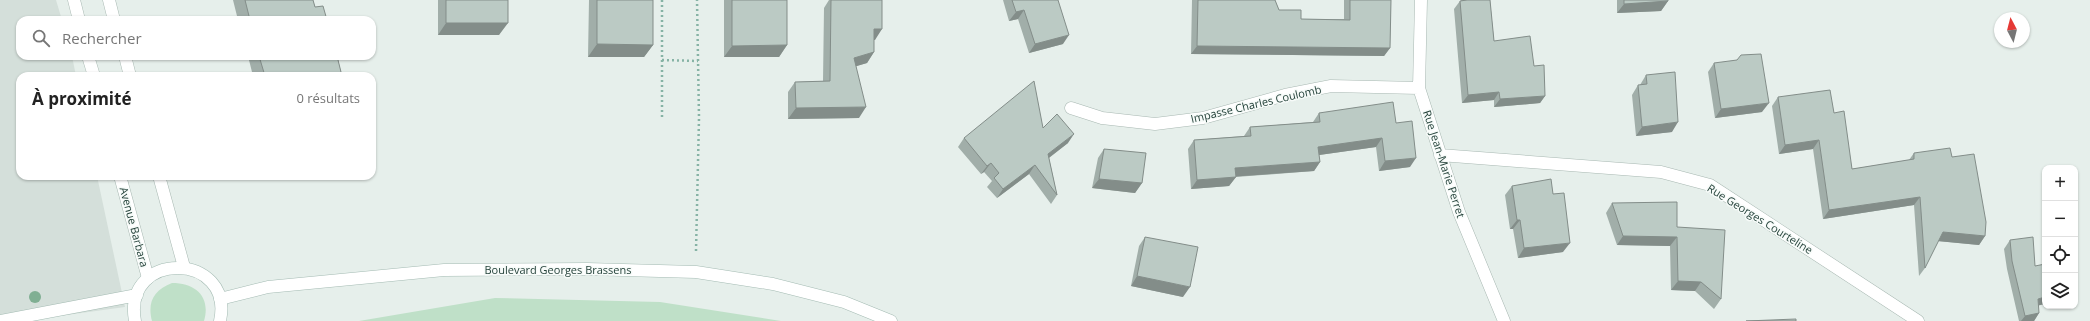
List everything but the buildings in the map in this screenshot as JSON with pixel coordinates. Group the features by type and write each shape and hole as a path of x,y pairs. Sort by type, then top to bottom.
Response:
{"street":[{"path":"74,0 78,16"},
{"path":"109,0 113,16"},
{"name":"Rue Jean-Marie Perret","path":"1421,0 1419,88 1459,212 1504,321"},
{"path":"89,60 93,72"},
{"path":"126,60 129,72"},
{"name":"Impasse Charles Coulomb","path":"1071,108 1102,118 1155,124 1203,118 1285,95 1331,86 1419,88"},
{"name":"Rue Georges Courteline","path":"1440,155 1662,172 1710,185 1918,321"},
{"name":"Avenue Barbara","path":"121,180 148,278"},
{"path":"159,180 184,267"},
{"path":"136,321 134,308 137,295 148,278 159,271 172,267 184,267 196,271 207,278 215,287 220,299 222,313 220,321"},
{"name":"Boulevard Georges Brassens","path":"220,299 268,287 444,270 587,269 696,272 773,284 844,302 891,321"},
{"path":"0,321 137,295"}],"path":[{"path":"662,0 662,118"},
{"path":"696,272 698,61 697,0"},
{"path":"662,60 698,61"}],"shaded area":[{"path":"0,0 56,0 61,16 16,16 16,60 73,60 75,72 16,72 16,180 98,180 125,307 23,321 0,321"}],"green space":[{"path":"172,283 188,286 200,293 203,298 206,312 204,321 152,321 150,308 153,298 161,289"},
{"path":"495,298 660,302 781,321 359,321"}]}
